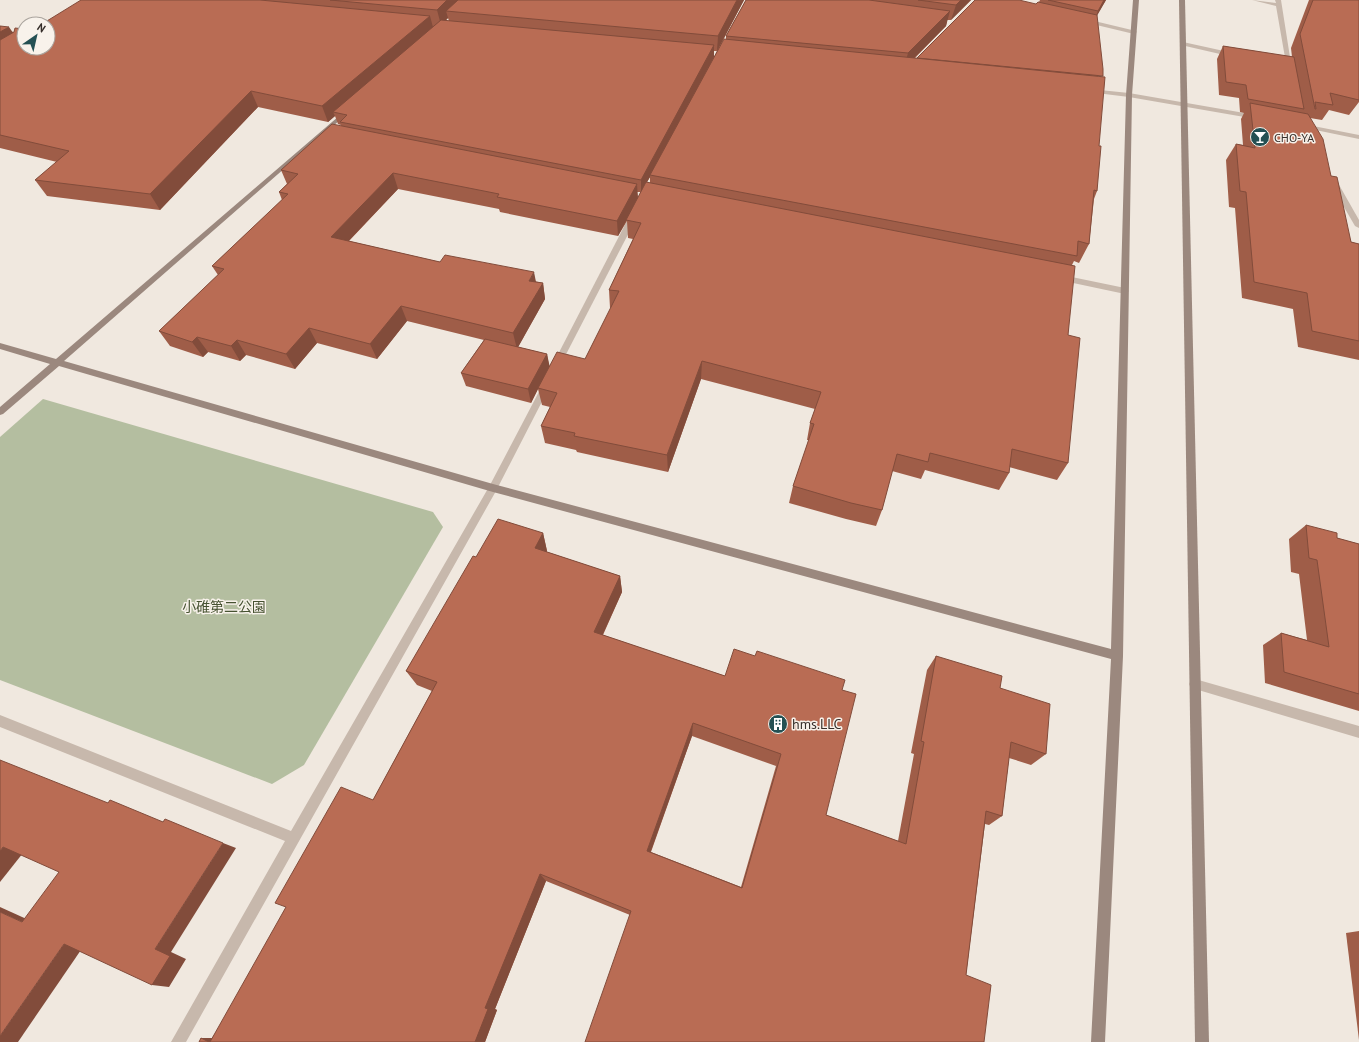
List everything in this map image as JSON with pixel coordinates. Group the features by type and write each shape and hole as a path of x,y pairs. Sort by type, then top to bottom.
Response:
{"street":[{"path":"1098,1042 1117,656 1129,95 1136,0"},
{"path":"1182,0 1202,1042"},
{"path":"1254,0 1278,2 1291,75"},
{"path":"1081,20 1134,32"},
{"path":"1182,44 1240,56"},
{"path":"1282,66 1289,67"},
{"path":"1083,90 1129,95 1261,118"},
{"path":"0,412 326,133 352,107"},
{"path":"1304,132 1299,121 1359,137"},
{"path":"1331,179 1359,226"},
{"path":"178,1042 493,488 637,210"},
{"path":"1055,277 1125,291"},
{"path":"0,346 493,488 1117,656"},
{"path":"1195,684 1359,732"},
{"path":"0,721 294,838"}],"green space":[{"name":"小碓第二公園","path":"43,399 433,512 443,527 304,765 272,784 0,680 0,437"}],"building":[{"path":"81,0 260,0 430,16 322,106 251,91 150,194 35,180 69,151 0,135 0,40 14,32 16,28 16,56 56,56 55,16"},
{"path":"330,0 447,0 437,10"},
{"path":"458,0 737,0 718,36 446,11"},
{"path":"746,0 869,0 950,11 908,53 726,36"},
{"path":"918,0 961,0 956,5"},
{"path":"975,0 1019,0 1036,4 1038,2 1097,15 1103,76 917,58"},
{"path":"1048,0 1104,0 1098,11"},
{"path":"1313,0 1359,0 1359,100 1330,93 1333,105 1315,102 1315,109 1300,34"},
{"path":"441,20 714,45 641,180 340,122 347,115 333,112"},
{"path":"0,26 9,27 0,32"},
{"path":"724,39 1105,77 1097,191 1094,190 1089,244 1078,241 1077,256 650,175"},
{"path":"1223,46 1294,57 1304,109 1248,99 1246,85 1226,82"},
{"path":"1250,103 1308,114 1323,139 1331,176 1337,177 1351,242 1359,244 1359,341 1312,331 1307,293 1254,282 1246,192 1240,191 1236,144 1255,148"},
{"path":"332,124 637,184 617,221 497,197 499,194 393,173 331,237 440,262 445,255 534,272 529,281 543,283 513,333 401,306 370,344 309,328 286,354 237,340 231,346 197,337 192,342 159,331 224,269 212,266 288,194 279,192 298,174 281,170"},
{"path":"646,182 1075,266 1068,335 1080,338 1068,463 1012,449 1009,473 930,453 928,462 897,454 882,510 851,503 793,486 814,424 810,423 821,392 702,361 667,455 574,436 575,433 541,426 557,393 538,388 557,352 585,359 619,291 609,290 641,223 626,220"},
{"path":"485,339 547,354 528,389 461,373"},
{"path":"498,519 543,533 535,548 620,576 594,632 725,676 734,649 755,656 757,651 845,680 842,690 856,694 826,815 906,844 924,742 921,741 936,656 1002,676 1000,688 1050,704 1046,754 1011,742 1002,816 986,811 966,975 991,985 984,1042 585,1042 631,911 540,874 485,1008 488,1009 475,1042 210,1042 286,907 275,903 341,787 373,800 437,682 406,671 473,556 476,557","holes":["693,723 781,754 742,888 647,851"]},
{"path":"1306,525 1337,533 1337,538 1359,544 1359,694 1284,672 1281,633 1329,647 1317,560 1309,558"},
{"path":"0,760 108,803 110,800 163,822 165,819 223,843 155,949 170,956 152,985 64,944 0,1036 0,912 22,922 59,872 3,847 0,851"},
{"path":"201,1038 209,1042 199,1042"}],"place":[{"name":"CHO-YA","path":"1260,137"},
{"name":"hms.LLC","path":"778,724"}]}
